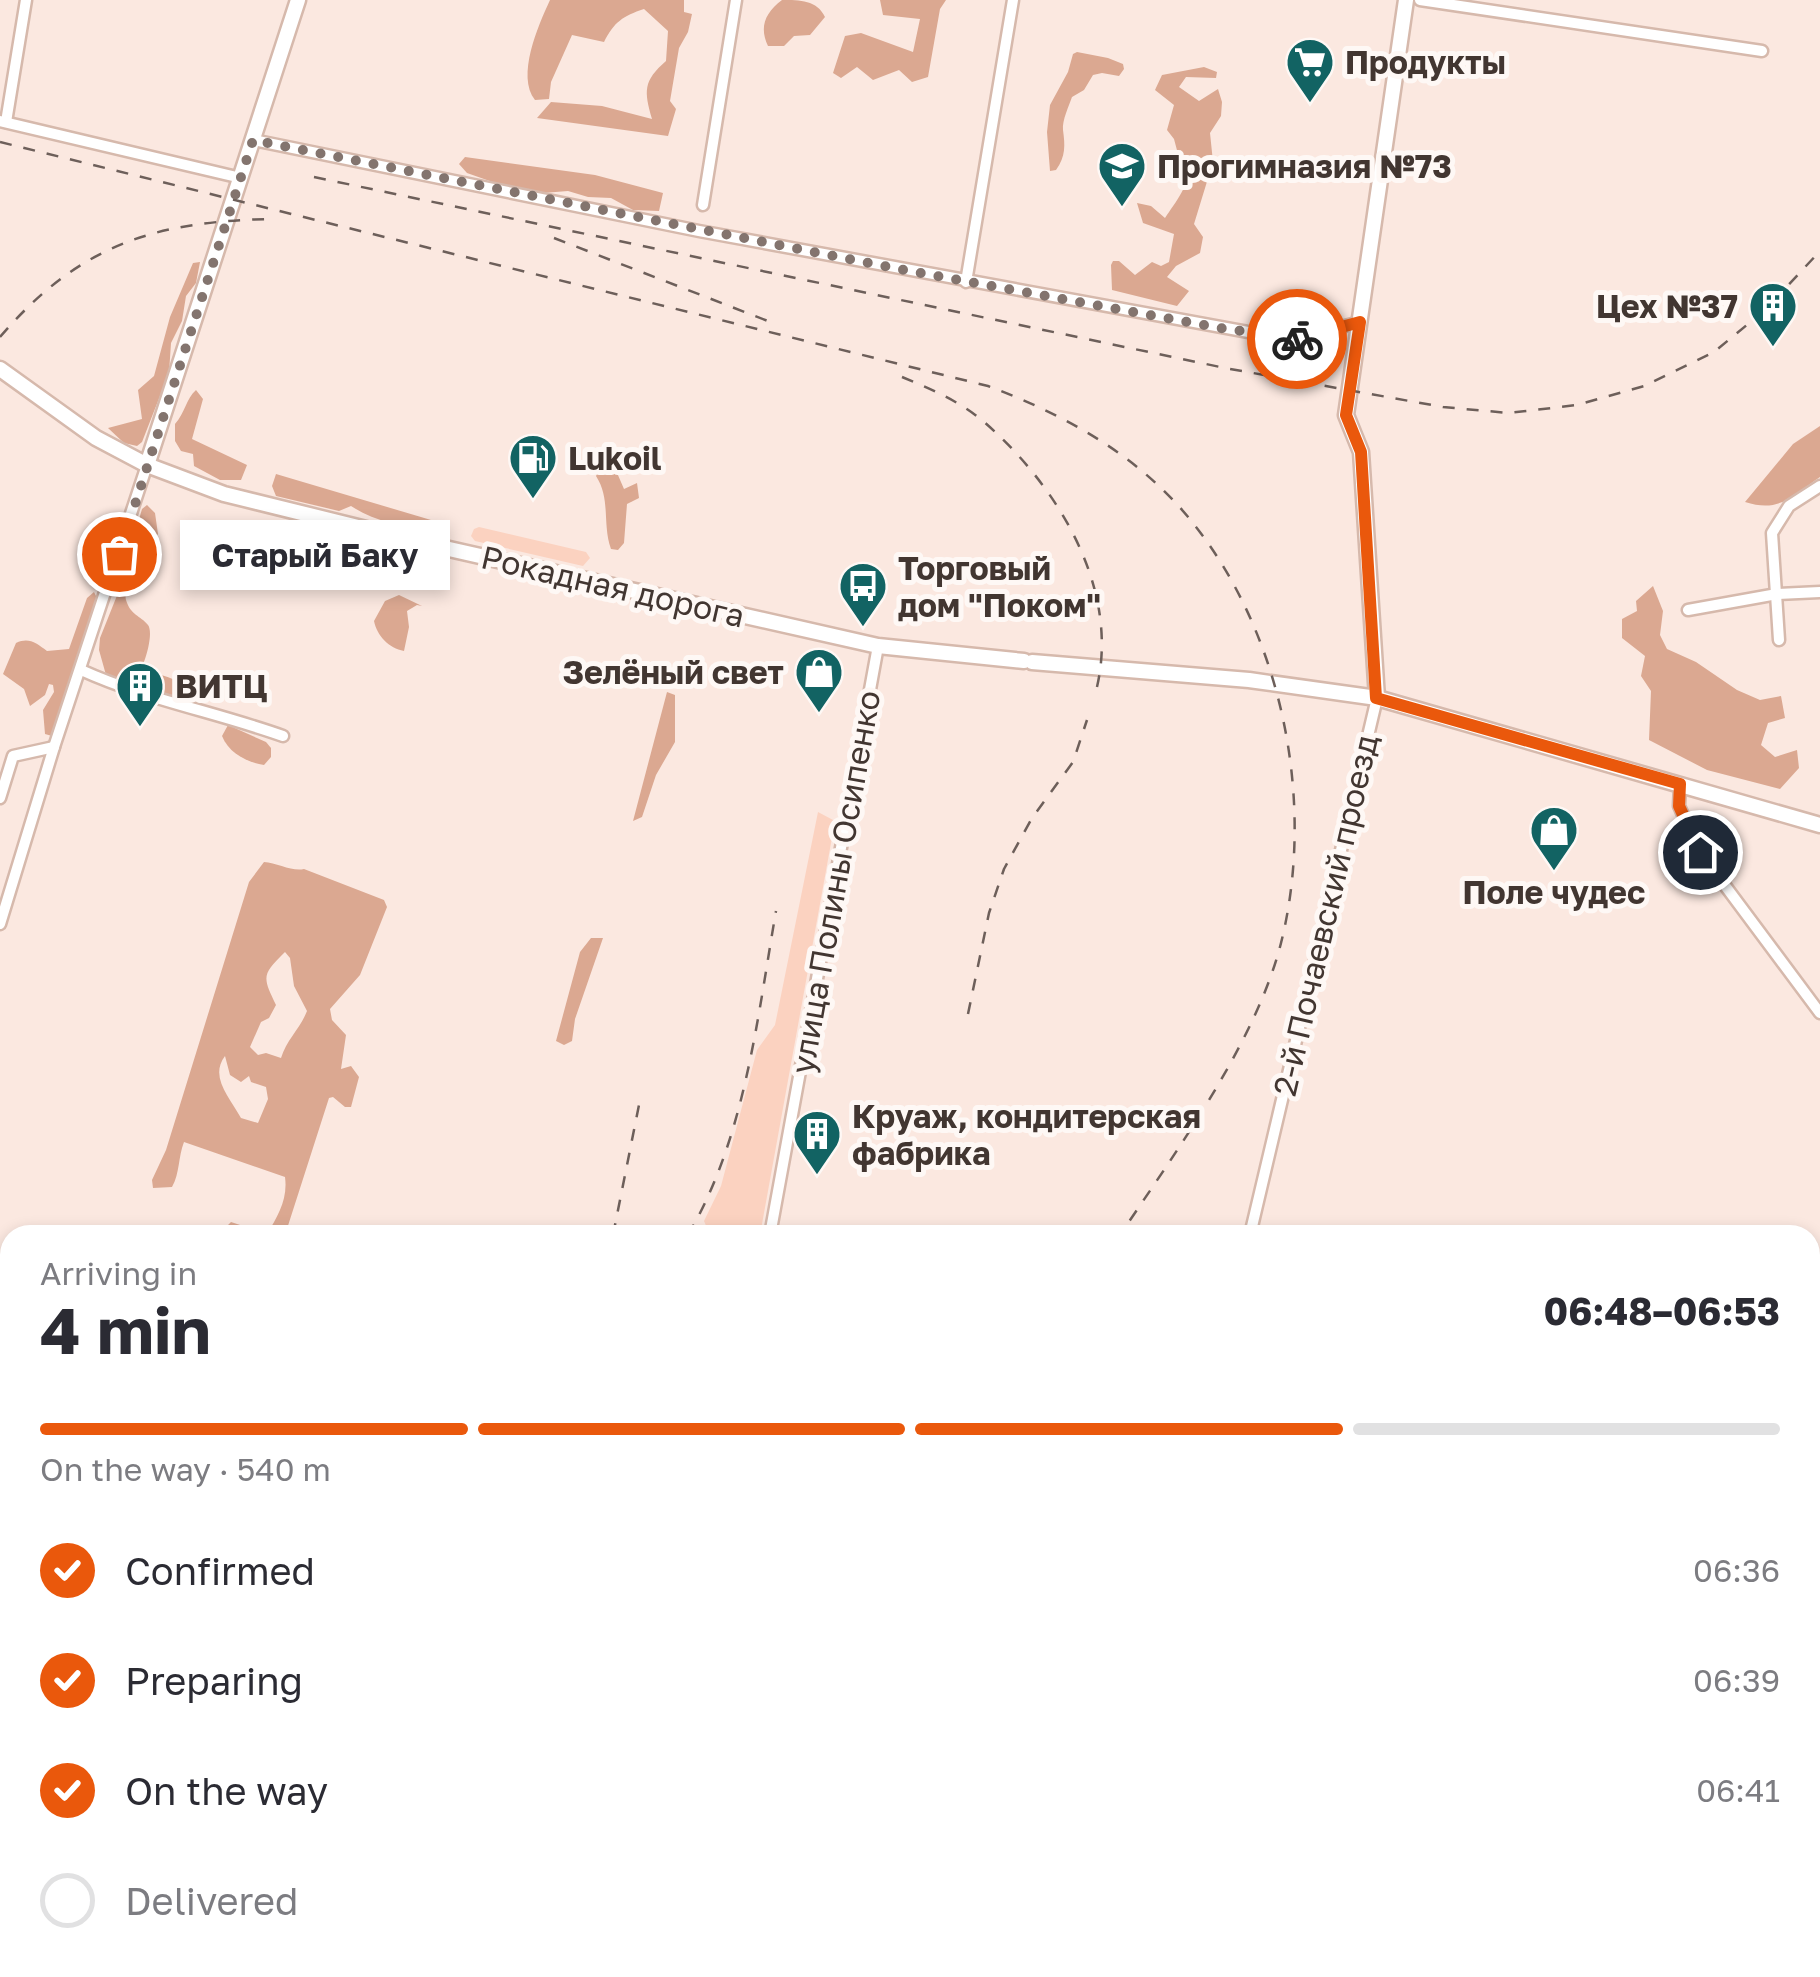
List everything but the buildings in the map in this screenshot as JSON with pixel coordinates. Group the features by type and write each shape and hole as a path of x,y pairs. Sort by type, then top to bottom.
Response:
{"main road":[{"path":"147,465 298,0"},
{"name":"2-й Почаевский проезд","path":"1376,698 1361,452 1346,415 1406,0"},
{"name":"Рокадная дорога","path":"0,369 96,438 147,465 224,494 878,646 1249,680 1376,698 1820,825"}],"street":[{"path":"26,0 3,121 241,178"},
{"path":"703,205 736,0"},
{"path":"966,282 1014,0"},
{"path":"1420,0 1762,52"},
{"path":"253,140 966,282 1292,340 1360,322"},
{"path":"0,924 147,465"},
{"path":"1779,640 1772,533 1789,506 1820,486"},
{"path":"1688,610 1777,594 1820,592"},
{"name":"улица Полины Осипенко","path":"772,1225 878,646"},
{"path":"82,670 129,690 283,736"},
{"name":"2-й Почаевский проезд","path":"1252,1225 1376,698"},
{"path":"0,798 13,756 54,747"},
{"path":"1680,784 1679,806 1700,852 1820,1013"}],"shaded area":[{"path":"550,0 684,0 684,12 692,14 679,48 670,101 676,109 668,136 537,118 551,102 602,106 652,119 647,87 666,61 668,31 644,9 620,21 604,42 572,35 551,82 549,99 535,100 528,65"},
{"path":"782,0 813,4 825,17 810,35 794,36 784,46 768,46 765,21"},
{"path":"880,0 946,0 940,9 928,77 912,82 899,70 873,80 857,67 841,78 833,73 845,36 861,33 913,52 920,19 883,15"},
{"path":"1077,52 1108,58 1123,64 1124,69 1119,76 1093,75 1084,90 1072,97 1064,122 1063,155 1056,170 1050,171 1050,105"},
{"path":"1204,67 1217,72 1216,78 1186,77 1179,87 1199,101 1218,89 1222,102 1221,116 1210,133 1213,162 1194,224 1203,237 1200,253 1176,266 1167,277 1189,291 1177,306 1112,290 1113,261 1119,261 1135,275 1152,262 1161,266 1169,262 1174,234 1143,223 1137,203 1151,206 1165,218 1179,197 1190,166 1189,158 1178,154 1167,130 1174,105 1155,90 1162,75"},
{"path":"465,157 595,175 663,193 659,211 633,210 611,198 568,191 543,193 501,185 467,173 459,164"},
{"path":"200,262 196,283 186,296 182,321 171,343 169,373 142,442 137,446 124,443 108,428 142,419 138,390 154,376 170,317 193,263"},
{"path":"196,390 203,399 192,439 247,465 241,480 220,480 194,466 193,454 181,451 175,441 175,424"},
{"path":"1820,426 1820,477 1777,504 1745,502 1793,444"},
{"path":"608,452 624,489 637,483 639,498 627,504 624,543 618,550 611,549 603,494 596,476"},
{"path":"276,474 431,520 429,527 388,522 351,506 339,511 276,496 272,486"},
{"path":"147,505 155,513 158,534 155,538 148,534 152,553 141,562 140,573 130,575 126,595 130,609 150,629 148,649 139,672 171,678 192,691 197,697 193,699 153,692 106,675 99,650 142,509"},
{"path":"479,527 586,552 590,558 583,566 475,541 471,536"},
{"path":"1653,586 1663,611 1660,635 1667,649 1760,700 1781,696 1785,718 1768,723 1761,745 1775,757 1797,750 1799,768 1780,789 1707,770 1649,740 1651,691 1641,676 1645,656 1622,638 1622,619 1637,611 1636,601"},
{"path":"94,592 98,600 58,729 52,736 45,734 43,710 54,692 53,685 49,684 45,695 30,706 24,689 3,674 16,643 21,641 36,643 47,651 69,649 87,598"},
{"path":"399,595 422,606 407,611 409,627 404,651 384,640 374,621 385,601"},
{"path":"667,692 675,695 675,742 656,775 642,817 633,821"},
{"path":"228,725 266,742 271,757 264,765 245,759 229,747 222,736"},
{"path":"818,812 835,821 762,1225 706,1225 704,1221 721,1186 757,1050 775,1025"},
{"path":"264,862 304,869 384,900 387,907 360,975 330,1009 332,1020 346,1035 341,1069 351,1066 359,1077 351,1107 329,1098 288,1225 272,1225 284,1200 285,1177 184,1142 172,1187 153,1188 152,1180 166,1150 249,882","holes":["285,952 290,958 294,986 307,1011 281,1058 266,1053 258,1055 250,1047 261,1022 269,1018 276,1005 267,976","225,1056 230,1075 241,1082 249,1076 251,1082 266,1087 268,1099 258,1123 241,1118 223,1087 219,1072"]},
{"path":"591,938 603,938 575,1019 572,1041 564,1045 556,1041 580,952"}],"railway":[{"path":"0,142 988,386 1087,433 1154,481 1210,546 1240,597 1264,651 1281,709 1295,827 1291,886 1281,943 1253,1018 1212,1094 1127,1225"},
{"path":"314,177 1225,368 1443,407 1509,413 1577,405 1644,386 1714,352 1765,310 1820,251"},
{"path":"0,337 59,280 122,244 191,225 273,219"},
{"path":"554,238 773,323"},
{"path":"902,377 954,401 983,421 1036,476 1058,508 1077,542 1100,615 1102,653 1096,691"},
{"path":"968,1014 989,913 1004,869 1032,818 1073,762 1087,720"},
{"path":"693,1225 736,1119 776,911"},
{"path":"615,1225 641,1095"}],"way so far":[{"path":"119,554 253,140 904,270 1297,339"}],"place":[{"name":"Продукты","path":"1310,104"},
{"name":"Прогимназия №73","path":"1122,208"},
{"name":"Цех №37","path":"1773,348"},
{"name":"Lukoil","path":"533,500"},
{"name":"Старый Баку","path":"119,554"},
{"name":"Торговый дом \"Поком\"","path":"863,628"},
{"name":"Зелёный свет","path":"819,714"},
{"name":"ВИТЦ","path":"140,728"},
{"name":"Поле чудес","path":"1554,872"},
{"name":"Круаж, кондитерская фабрика","path":"817,1176"}],"route":[{"path":"1297,339 1360,322 1346,415 1361,452 1376,698 1680,784 1679,806 1700,852"}]}
